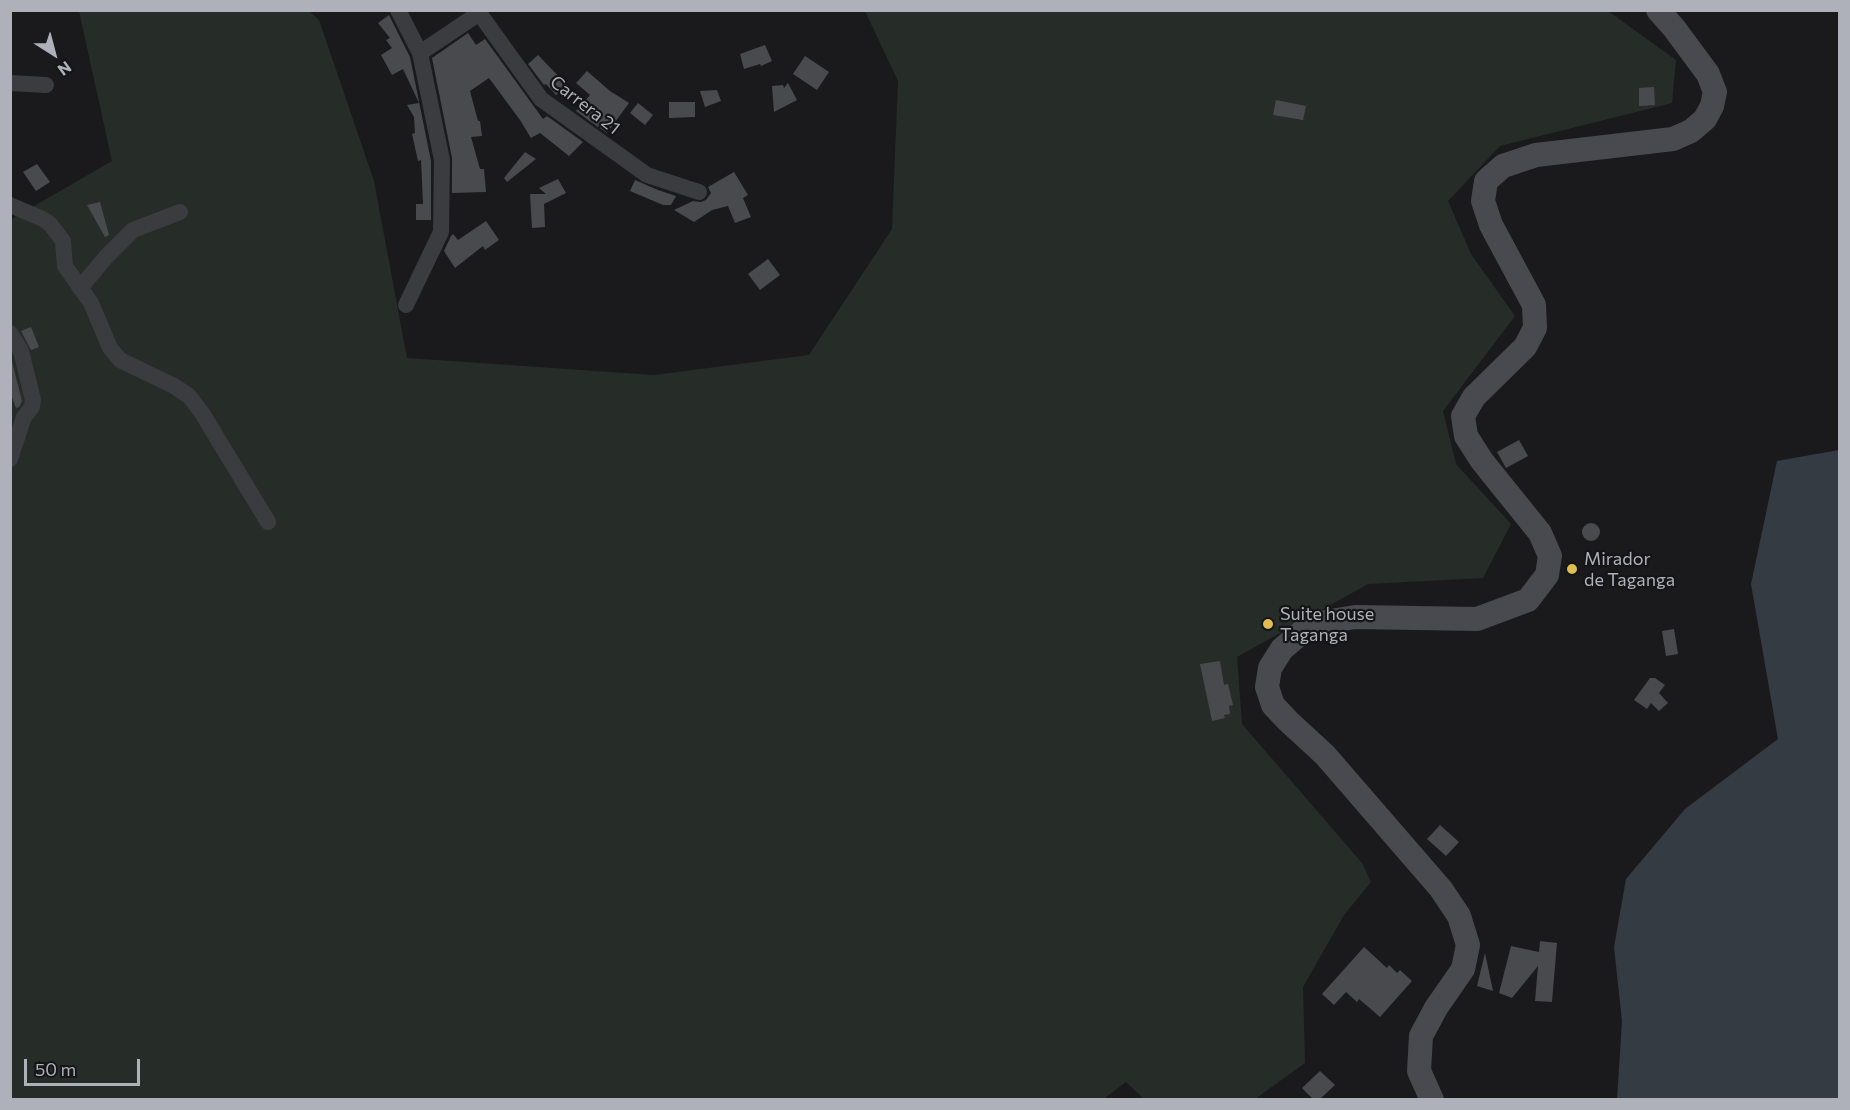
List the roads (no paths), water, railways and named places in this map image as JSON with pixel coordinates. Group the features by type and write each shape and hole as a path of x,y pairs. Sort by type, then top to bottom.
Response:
{"street":[{"path":"398,10 420,53 442,160 441,232 406,305"},
{"path":"1432,1100 1419,1071 1421,1036 1436,1008 1463,969 1468,945 1459,916 1441,889 1325,755 1273,705 1267,687 1270,668 1282,649 1302,632 1325,622 1355,617 1478,619 1528,600 1547,575 1550,556 1540,533 1482,461 1466,436 1463,416 1474,397 1525,347 1535,328 1534,305 1491,225 1483,201 1486,181 1503,166 1536,155 1673,139 1691,131 1705,119 1712,106 1715,92 1708,75 1658,10"},
{"path":"420,53 478,12"},
{"name":"Carrera 21","path":"478,12 541,99 647,175 699,192"},
{"path":"10,83 46,85"},
{"path":"10,205 50,224 63,241 65,266 91,303 110,348 120,360 174,386 189,396 202,413 268,522"},
{"path":"80,288 133,230 180,212"},
{"path":"10,333 21,351 33,400 32,407 24,417 10,459"}],"place":[{"name":"Mirador de Taganga","path":"1572,569"},
{"name":"Suite house Taganga","path":"1268,624"}]}
